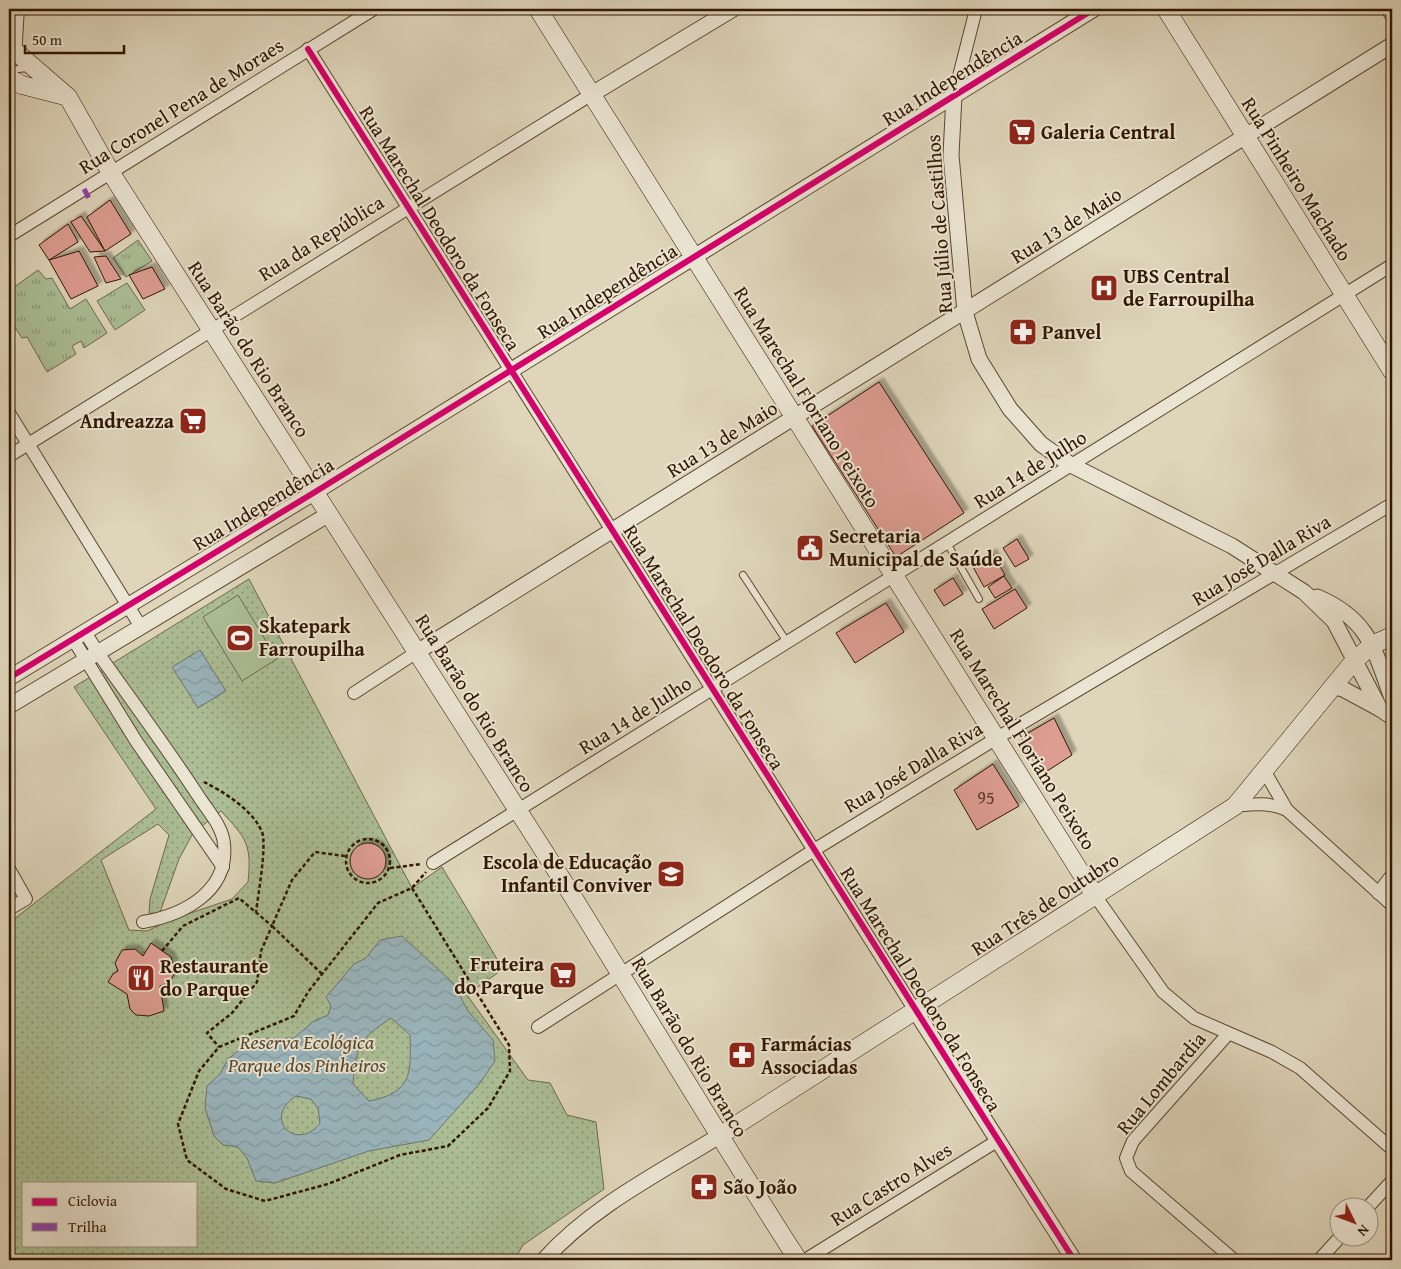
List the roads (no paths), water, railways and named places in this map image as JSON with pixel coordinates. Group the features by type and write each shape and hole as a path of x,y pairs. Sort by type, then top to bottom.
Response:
{"main road":[{"name":"Rua Marechal Floriano Peixoto","path":"538,9 1096,897"},
{"name":"Rua Pinheiro Machado","path":"1166,9 1392,371"},
{"name":"Rua Barão do Rio Branco","path":"12,48 68,97 111,172 518,810 719,1136 798,1260"},
{"path":"9,78 22,85 68,97"},
{"path":"1354,661 1372,645 1392,636"},
{"name":"Rua Três de Outubro","path":"719,1136 1096,897 1235,806 1265,772 1354,661"}],"street":[{"name":"Rua Coronel Pena de Moraes","path":"9,236 374,9"},
{"name":"Rua da República","path":"9,456 592,94 733,9"},
{"name":"Rua Júlio de Castilhos","path":"976,9 954,96 950,155 965,312 979,359 1010,409 1041,444 1071,465 1232,546 1304,592 1334,621 1354,661 1386,713"},
{"name":"Rua Independência","path":"9,678 315,492 1094,9"},
{"path":"1389,9 1392,14"},
{"path":"12,48 17,15"},
{"name":"Rua 13 de Maio","path":"354,693 1392,45"},
{"name":"Rua Marechal Deodoro da Fonseca","path":"308,50 1074,1260"},
{"name":"Rua 14 de Julho","path":"433,863 1392,265"},
{"path":"9,413 141,627"},
{"name":"Rua José Dalla Riva","path":"538,1027 814,850 997,738 1392,504"},
{"path":"11,701 92,656 329,514"},
{"name":"Rua Júlio de Castilhos","path":"1304,592 1324,600 1351,617 1364,628 1392,698"},
{"path":"79,635 92,656 136,741 223,867"},
{"path":"92,656 181,770 217,825 224,843 223,867 218,879 207,894 193,906 164,919 143,922"},
{"path":"1333,687 1343,689 1386,713"},
{"path":"1265,772 1287,810 1392,905"},
{"path":"1235,806 1261,803 1274,804 1287,810"},
{"path":"9,869 26,899 9,909"},
{"path":"1378,893 1392,875"},
{"name":"Rua Marechal Floriano Peixoto","path":"1096,897 1163,992 1194,1018 1272,1052 1300,1068 1392,1148"},
{"name":"Rua Lombardia","path":"1228,1034 1133,1141 1126,1158 1132,1171 1234,1260"},
{"path":"544,1260 557,1246 597,1212 719,1136"},
{"name":"Rua Castro Alves","path":"805,1260 997,1140"},
{"path":"1378,1196 1392,1181"},
{"path":"1319,1260 1332,1246"}],"lane":[{"path":"9,70 35,67"},
{"path":"946,543 980,599"},
{"path":"743,575 787,642"}],"water":[{"path":"200,650 226,691 198,708 172,667"},
{"path":"402,936 453,983 468,1011 493,1040 495,1061 480,1083 429,1140 369,1151 275,1183 256,1181 247,1158 238,1147 223,1145 214,1136 205,1108 207,1086 220,1074 228,1059 246,1045 265,1039 294,1038 314,1021 328,1015 331,1006 326,997 354,964 366,958 380,940","holes":["391,1018 410,1035 409,1071 406,1080 394,1093 369,1101 353,1084 358,1052 366,1038","296,1096 311,1099 318,1108 320,1123 311,1131 302,1135 293,1134 282,1123 282,1114 286,1105"]}],"place":[{"name":"Galeria Central","path":"1022,132"},
{"name":"UBS Central de Farroupilha","path":"1104,288"},
{"name":"Panvel","path":"1023,332"},
{"name":"Andreazza","path":"193,421"},
{"name":"Secretaria Municipal de Saúde","path":"810,548"},
{"name":"Skatepark Farroupilha","path":"240,638"},
{"name":"Escola de Educação Infantil Conviver","path":"671,874"},
{"name":"Fruteira do Parque","path":"563,975"},
{"name":"Restaurante do Parque","path":"141,978"},
{"name":"Farmácias Associadas","path":"742,1055"},
{"name":"São João","path":"704,1187"}],"park label":[{"name":"Reserva Ecológica Parque dos Pinheiros","path":"307,1054"}]}
